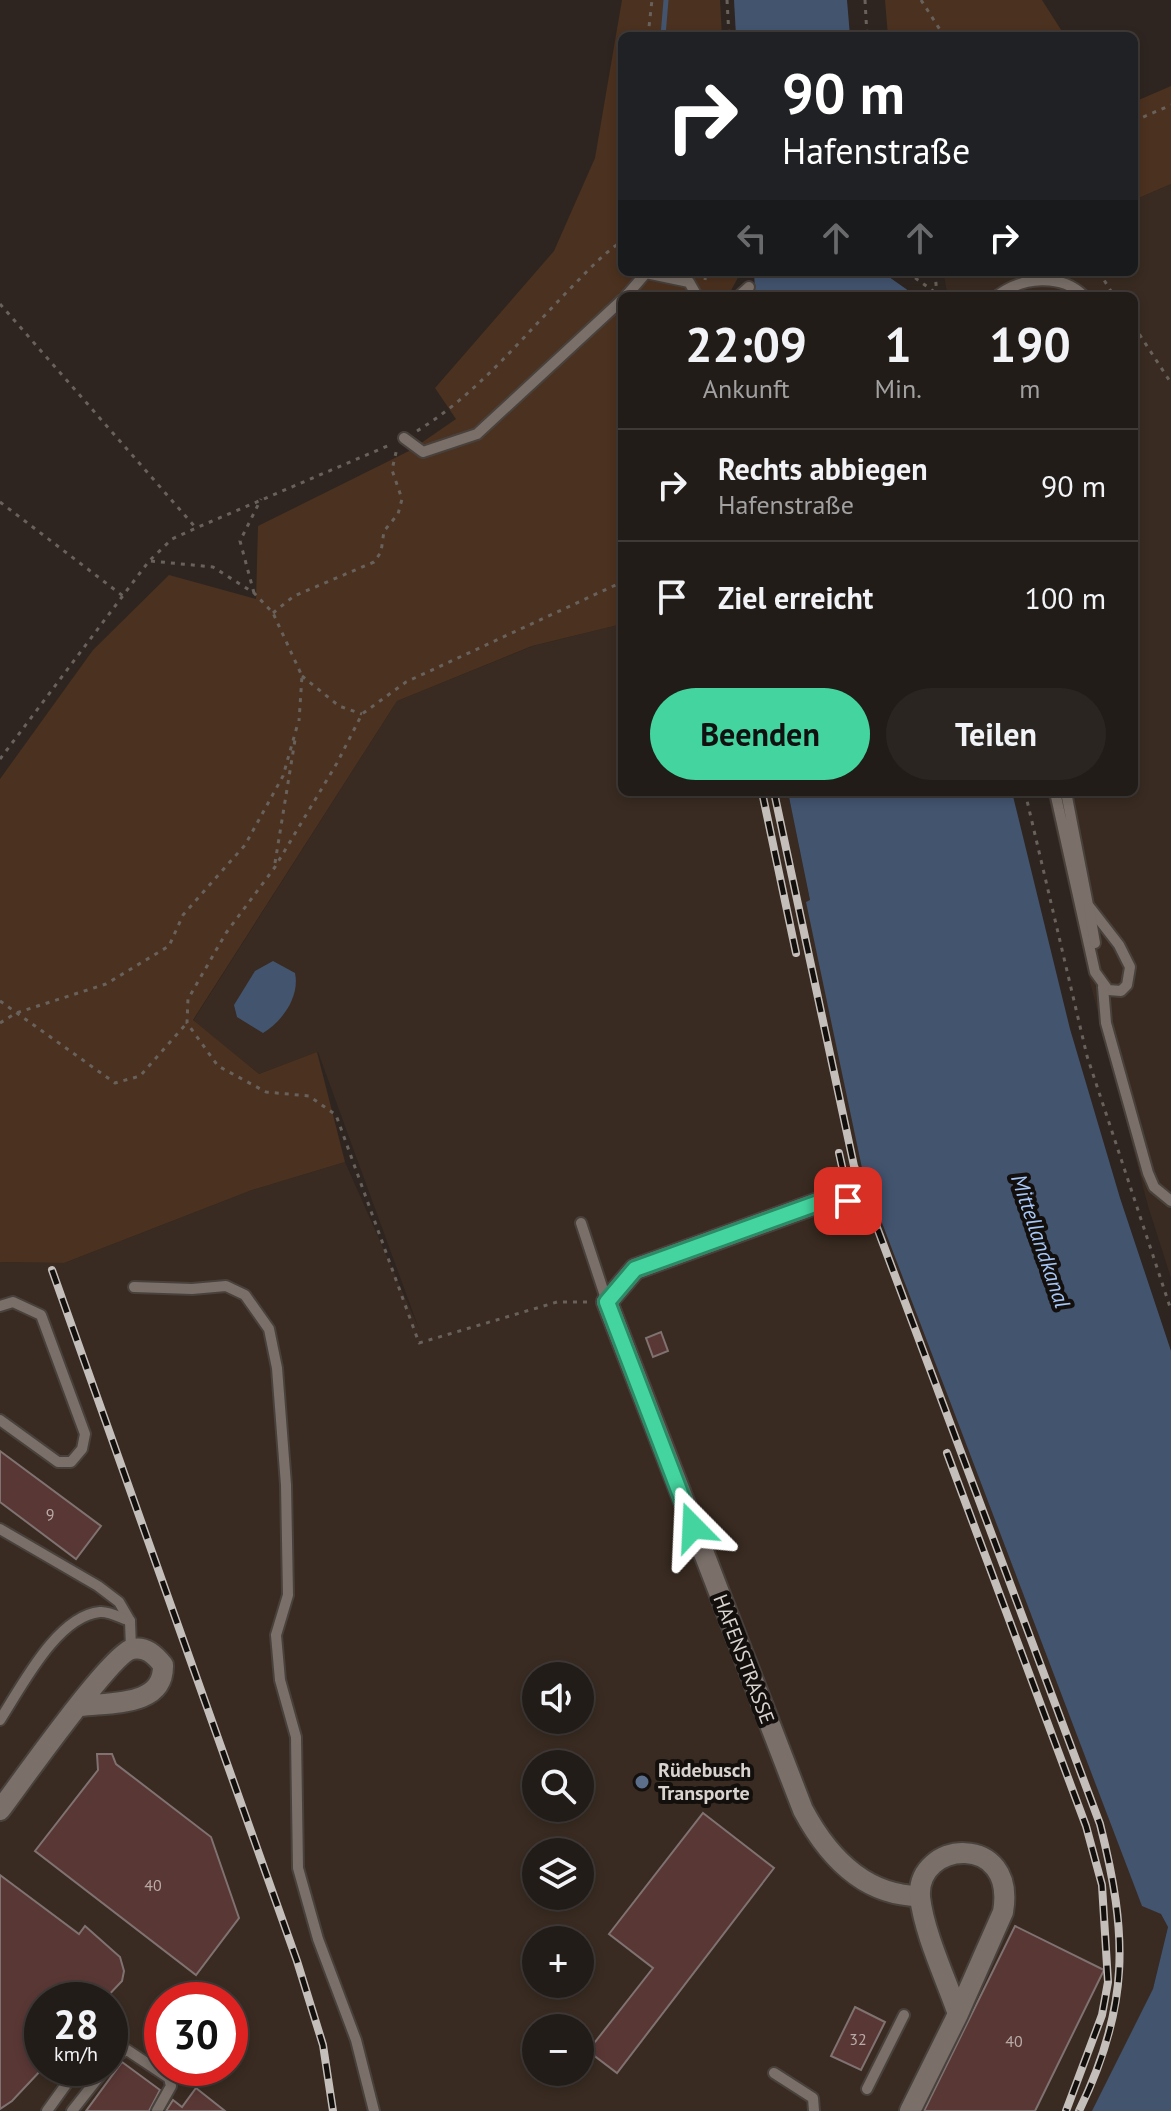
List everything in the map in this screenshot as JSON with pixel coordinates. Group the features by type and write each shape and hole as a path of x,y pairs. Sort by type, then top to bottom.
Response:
{"street":[{"path":"607,1302 635,1269 829,1199 848,1201"},
{"name":"HAFENSTRASSE","path":"607,1302 803,1810 820,1842 844,1866 870,1885 888,1892 920,1896"},
{"path":"0,1810 80,1706 119,1656 131,1649 150,1651 163,1665 159,1688 149,1696 80,1706"},
{"path":"910,2111 958,2014 1003,1912 1006,1894 1002,1875 992,1862 980,1855 951,1854 934,1864 926,1874 920,1896 958,2014"}],"lane":[{"path":"629,292 643,276"},
{"path":"660,276 689,282 695,292"},
{"path":"1005,292 1022,283 1039,280 1073,286 1080,292"},
{"path":"743,292 749,287"},
{"path":"402,440 423,452 477,434 618,304"},
{"path":"1056,796 1095,972 1108,990 1121,991 1127,985 1130,967 1119,945 1088,905"},
{"path":"1067,796 1102,985 1106,1023 1148,1173 1154,1187 1171,1201"},
{"path":"581,1223 607,1302"},
{"path":"134,1287 192,1289 226,1286 245,1295 269,1329 277,1368 287,1501 288,1595 276,1635 280,1680 296,1737 298,1868 318,1939 356,2040 374,2111"},
{"path":"0,1306 13,1302 41,1315 85,1434 82,1449 71,1462 58,1462 0,1420"},
{"path":"0,1529 98,1586 119,1602 130,1621 131,1649"},
{"path":"0,1720 55,1638 82,1616 103,1611 130,1621"},
{"path":"867,2089 904,2015"},
{"path":"128,2051 169,2078 171,2086 157,2111"},
{"path":"774,2073 813,2098 814,2111"},
{"path":"47,2111 65,2086"},
{"path":"72,2111 92,2086"}],"path":[{"path":"648,32 652,0"},
{"path":"727,0 729,32"},
{"path":"865,0 867,32"},
{"path":"921,0 941,32"},
{"path":"1138,119 1171,105"},
{"path":"0,759 149,561 172,539 261,498 402,440 442,415 474,390 618,244"},
{"path":"912,276 934,292"},
{"path":"0,304 196,528"},
{"path":"1138,332 1171,383"},
{"path":"273,613 294,596 374,562 381,552 384,531 398,514 402,499 392,470 402,440"},
{"path":"254,593 240,541 261,498"},
{"path":"0,502 123,596"},
{"path":"149,561 213,567 254,593 273,613 302,676 339,706 362,714"},
{"path":"607,1302 557,1302 419,1343 345,1132 336,1115 309,1096 266,1092 218,1066 187,1023 188,999 226,933 275,867 337,763 362,714 406,682 618,584"},
{"path":"275,867 298,723 302,676"},
{"path":"0,1023 16,1013 106,984 169,946 183,915 245,845 283,776 298,723"},
{"path":"1026,796 1087,1056 1171,1310"},
{"path":"0,1001 115,1083 140,1076 187,1023"}],"shaded area":[{"path":"622,0 720,0 722,32 618,32 618,276 739,276 730,292 618,292 618,625 532,646 397,701 193,1020 259,1074 317,1052 345,1162 252,1190 64,1263 0,1262 0,779 93,650 169,575 256,599 258,526 411,450 456,419 435,388 554,251 595,158"},
{"path":"885,0 1042,0 1062,32 888,32"},
{"path":"1171,86 1171,184 1138,198 1138,100"},
{"path":"1171,184 1171,1278 1148,1206 1089,978 1048,796 1138,796 1138,292 947,292 944,276 1138,276 1138,198"},
{"path":"618,625 618,796 789,796 810,901 807,901 863,1173 1142,1905 1161,1914 1168,1927 1153,1989 1171,2111 0,2111 0,1262 64,1263 252,1190 345,1162 419,1329 318,1052 259,1074 193,1021 397,701 533,646"}],"water":[{"path":"734,0 847,0 850,32 736,32"},
{"path":"754,276 888,276 910,292 753,292"},
{"name":"Mittellandkanal","path":"789,796 1013,796 1070,1029 1120,1198 1171,1351 1171,2111 1092,2111 1153,1989 1168,1927 1161,1914 1142,1906 863,1173 806,902 810,900"},
{"path":"273,961 295,973 295,990 283,1015 263,1033 237,1017 234,1005 255,971"}],"building":[{"path":"661,1332 668,1351 653,1357 646,1338"},
{"path":"0,1451 101,1526 76,1559 0,1502"},
{"path":"97,1754 112,1754 116,1764 211,1837 239,1918 196,1975 35,1851 98,1770"},
{"path":"703,1813 774,1868 617,2073 594,2056 594,2043 653,1968 609,1934"},
{"path":"0,1875 79,1934 85,1926 120,1957 124,1971 121,1982 24,1982 26,2086 0,2109"},
{"path":"1015,1926 1104,1970 1035,2111 924,2111"},
{"path":"855,2007 885,2022 861,2070 831,2056"},
{"path":"128,2066 144,2078 144,2086 155,2086 160,2090 149,2111 86,2111 104,2086 128,2086"},
{"path":"196,2088 225,2111 166,2111 173,2100 182,2107"}],"waterway":[{"path":"663,32 666,0"}],"railway":[{"path":"763,796 796,953"},
{"path":"775,796 854,1166 1100,1824 1116,1901 1119,1970 1108,2037 1079,2111"},
{"path":"839,1153 845,1180 861,1221"},
{"path":"52,1270 297,1961 323,2045 333,2111"},
{"path":"947,1453 1086,1826 1102,1885 1108,1982 1102,2015 1066,2111"}],"place":[{"name":"Rüdebusch Transporte","path":"642,1782"}],"route":[{"path":"693,1527 607,1302 635,1269 829,1199 848,1201"}]}
